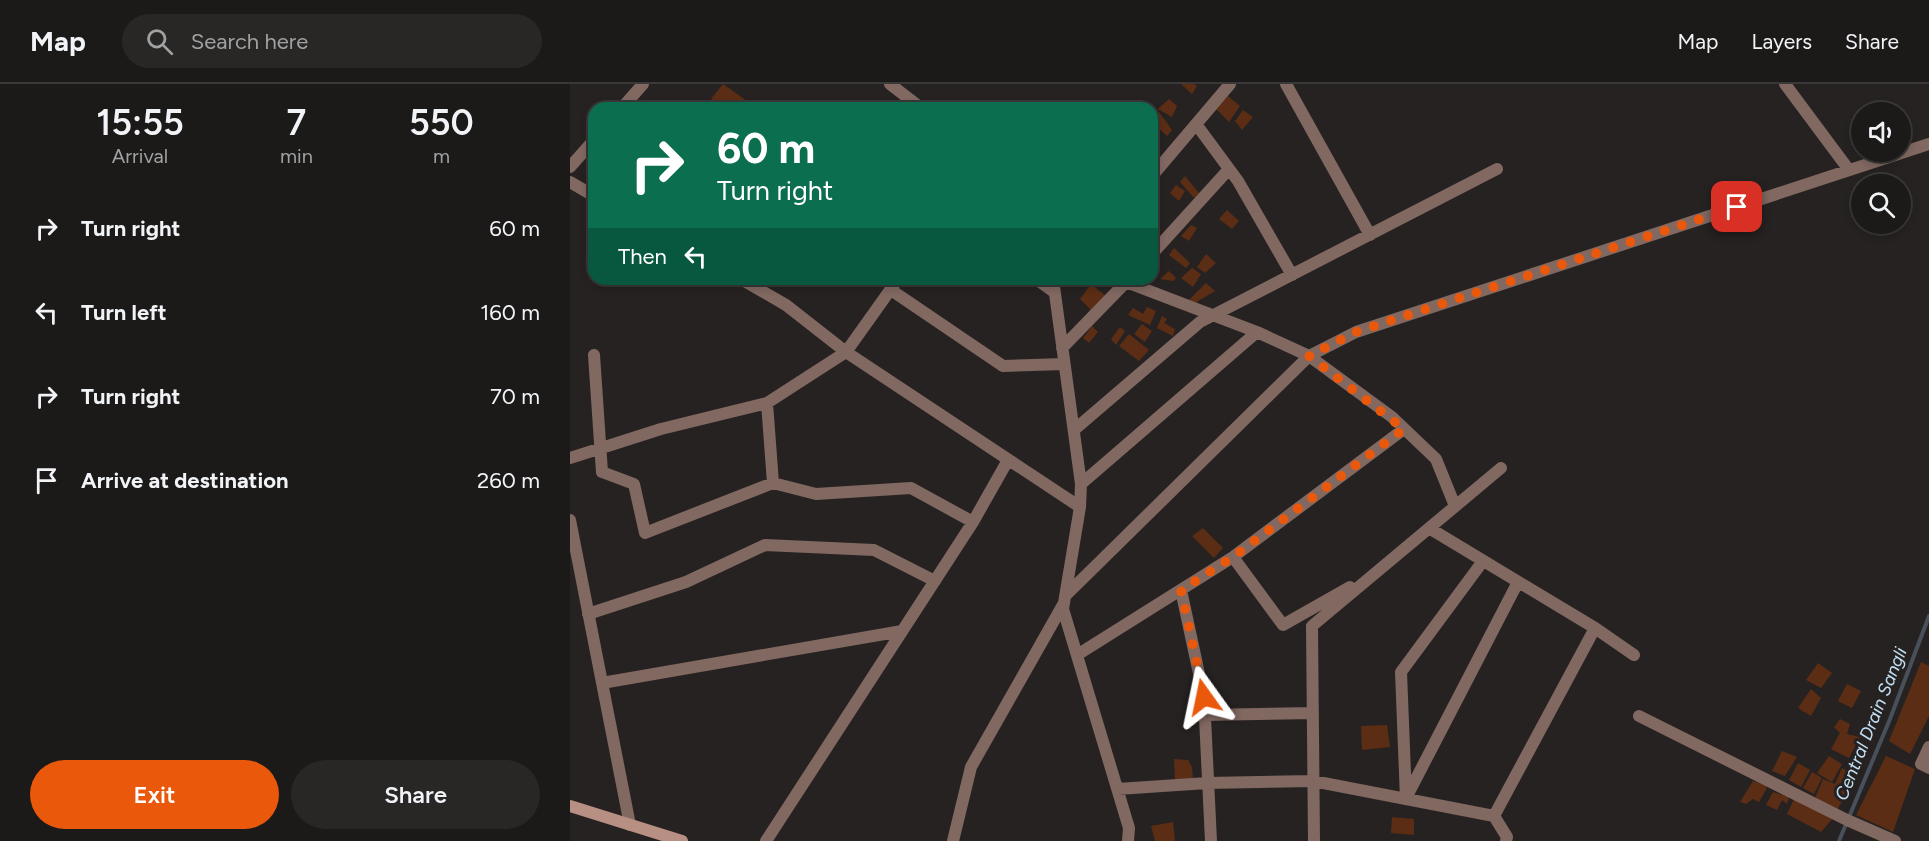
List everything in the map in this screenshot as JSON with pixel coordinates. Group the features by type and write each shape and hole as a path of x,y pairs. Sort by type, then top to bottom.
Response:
{"main road":[{"path":"570,806 682,841"}],"street":[{"path":"627,102 643,84"},
{"path":"890,84 913,102"},
{"path":"1158,169 1230,84"},
{"path":"1286,84 1370,235"},
{"path":"1785,84 1848,170"},
{"path":"1196,124 1276,244 1292,275"},
{"path":"953,841 971,766 1064,600 1309,356 1356,332 1929,144"},
{"path":"570,167 588,147"},
{"path":"1158,247 1228,169"},
{"path":"1074,430 1200,321 1497,169"},
{"path":"570,182 588,192"},
{"path":"751,285 786,305 846,352 1080,507"},
{"path":"570,458 661,429 766,403 846,352 893,285"},
{"path":"899,285 1003,366 1064,364"},
{"path":"1044,285 1054,292"},
{"path":"1053,285 1081,484 1080,507 1063,609 1130,828 1128,841"},
{"path":"1054,292 1060,285"},
{"path":"1062,348 1119,285"},
{"path":"1137,285 1257,332 1309,356 1404,429 1436,459 1455,506"},
{"path":"1081,484 1257,332"},
{"path":"594,355 602,472 634,484 645,533 773,483 816,494 911,488 973,522"},
{"path":"766,403 773,483"},
{"path":"1077,655 1233,557 1404,429"},
{"path":"766,841 973,522 1008,460"},
{"path":"1314,841 1312,626 1500,468"},
{"path":"570,520 630,825"},
{"path":"1428,528 1595,628 1634,656"},
{"path":"588,614 686,582 765,545 874,550 935,581"},
{"path":"1233,557 1283,625 1375,573"},
{"path":"1406,799 1401,672 1483,561"},
{"path":"1406,799 1518,582"},
{"path":"1181,590 1204,697 1212,841"},
{"path":"1494,816 1595,628"},
{"path":"602,683 902,631"},
{"path":"1204,715 1313,713"},
{"path":"1639,716 1847,820 1895,841"},
{"path":"1929,747 1921,764 1929,768"},
{"path":"1118,789 1208,783 1313,781 1494,816 1508,837 1506,841"}],"building":[{"path":"723,84 747,101 715,102 711,99"},
{"path":"1181,84 1194,84 1197,86 1192,94"},
{"path":"1228,96 1240,106 1229,122 1216,109"},
{"path":"1169,99 1177,106 1172,117 1158,109"},
{"path":"1243,110 1253,117 1242,130 1235,121"},
{"path":"1158,113 1172,130 1167,136 1158,128"},
{"path":"1185,176 1199,193 1194,198 1180,182"},
{"path":"1176,185 1185,191 1179,201 1170,193"},
{"path":"1227,210 1239,221 1232,229 1219,219"},
{"path":"1191,225 1197,228 1189,241 1181,236"},
{"path":"1174,248 1190,263 1186,268 1169,255"},
{"path":"1206,254 1216,263 1205,273 1197,267"},
{"path":"1192,268 1201,274 1193,287 1181,278"},
{"path":"1169,271 1176,278 1173,281 1160,279"},
{"path":"1206,283 1215,291 1195,303 1189,300"},
{"path":"1090,285 1107,297 1092,311 1080,299"},
{"path":"1147,307 1156,311 1150,325 1128,315 1133,308 1143,314"},
{"path":"1162,316 1167,319 1164,323 1175,329 1173,336 1157,328"},
{"path":"1142,324 1152,331 1145,342 1134,334"},
{"path":"1092,326 1098,332 1089,343 1083,338"},
{"path":"1120,327 1125,331 1116,345 1111,339"},
{"path":"1129,334 1149,350 1139,361 1119,346"},
{"path":"1203,528 1223,548 1214,558 1192,536"},
{"path":"1921,662 1929,666 1929,716 1910,754 1889,741"},
{"path":"1818,663 1832,673 1821,688 1806,680"},
{"path":"1847,684 1861,691 1852,708 1838,701"},
{"path":"1811,689 1821,698 1811,716 1798,708"},
{"path":"1840,719 1850,724 1847,734 1860,737 1849,758 1831,749 1840,733 1834,727"},
{"path":"1387,725 1390,747 1362,750 1361,726"},
{"path":"1782,751 1797,757 1785,776 1772,771"},
{"path":"1829,756 1842,764 1832,782 1817,773"},
{"path":"1886,756 1915,769 1893,832 1856,815"},
{"path":"1174,759 1188,760 1192,767 1193,780 1175,780"},
{"path":"1798,763 1810,770 1801,787 1789,780"},
{"path":"1842,768 1857,775 1837,810 1815,798 1823,779 1835,784"},
{"path":"1812,772 1822,778 1814,794 1803,788"},
{"path":"1753,781 1767,788 1759,802 1753,799 1746,804 1740,802"},
{"path":"1784,790 1790,795 1787,804 1782,800 1777,810 1766,805 1773,792 1782,795"},
{"path":"1794,799 1833,818 1821,832 1787,814"},
{"path":"1392,817 1414,819 1414,835 1391,833"},
{"path":"1173,822 1175,841 1155,841 1151,826"}],"waterway":[{"name":"Central Drain Sangli","path":"1839,841 1890,719 1929,616"}],"route":[{"path":"1204,697 1181,590 1233,557 1404,429 1392,417 1309,356 1356,332 1737,207"}]}
